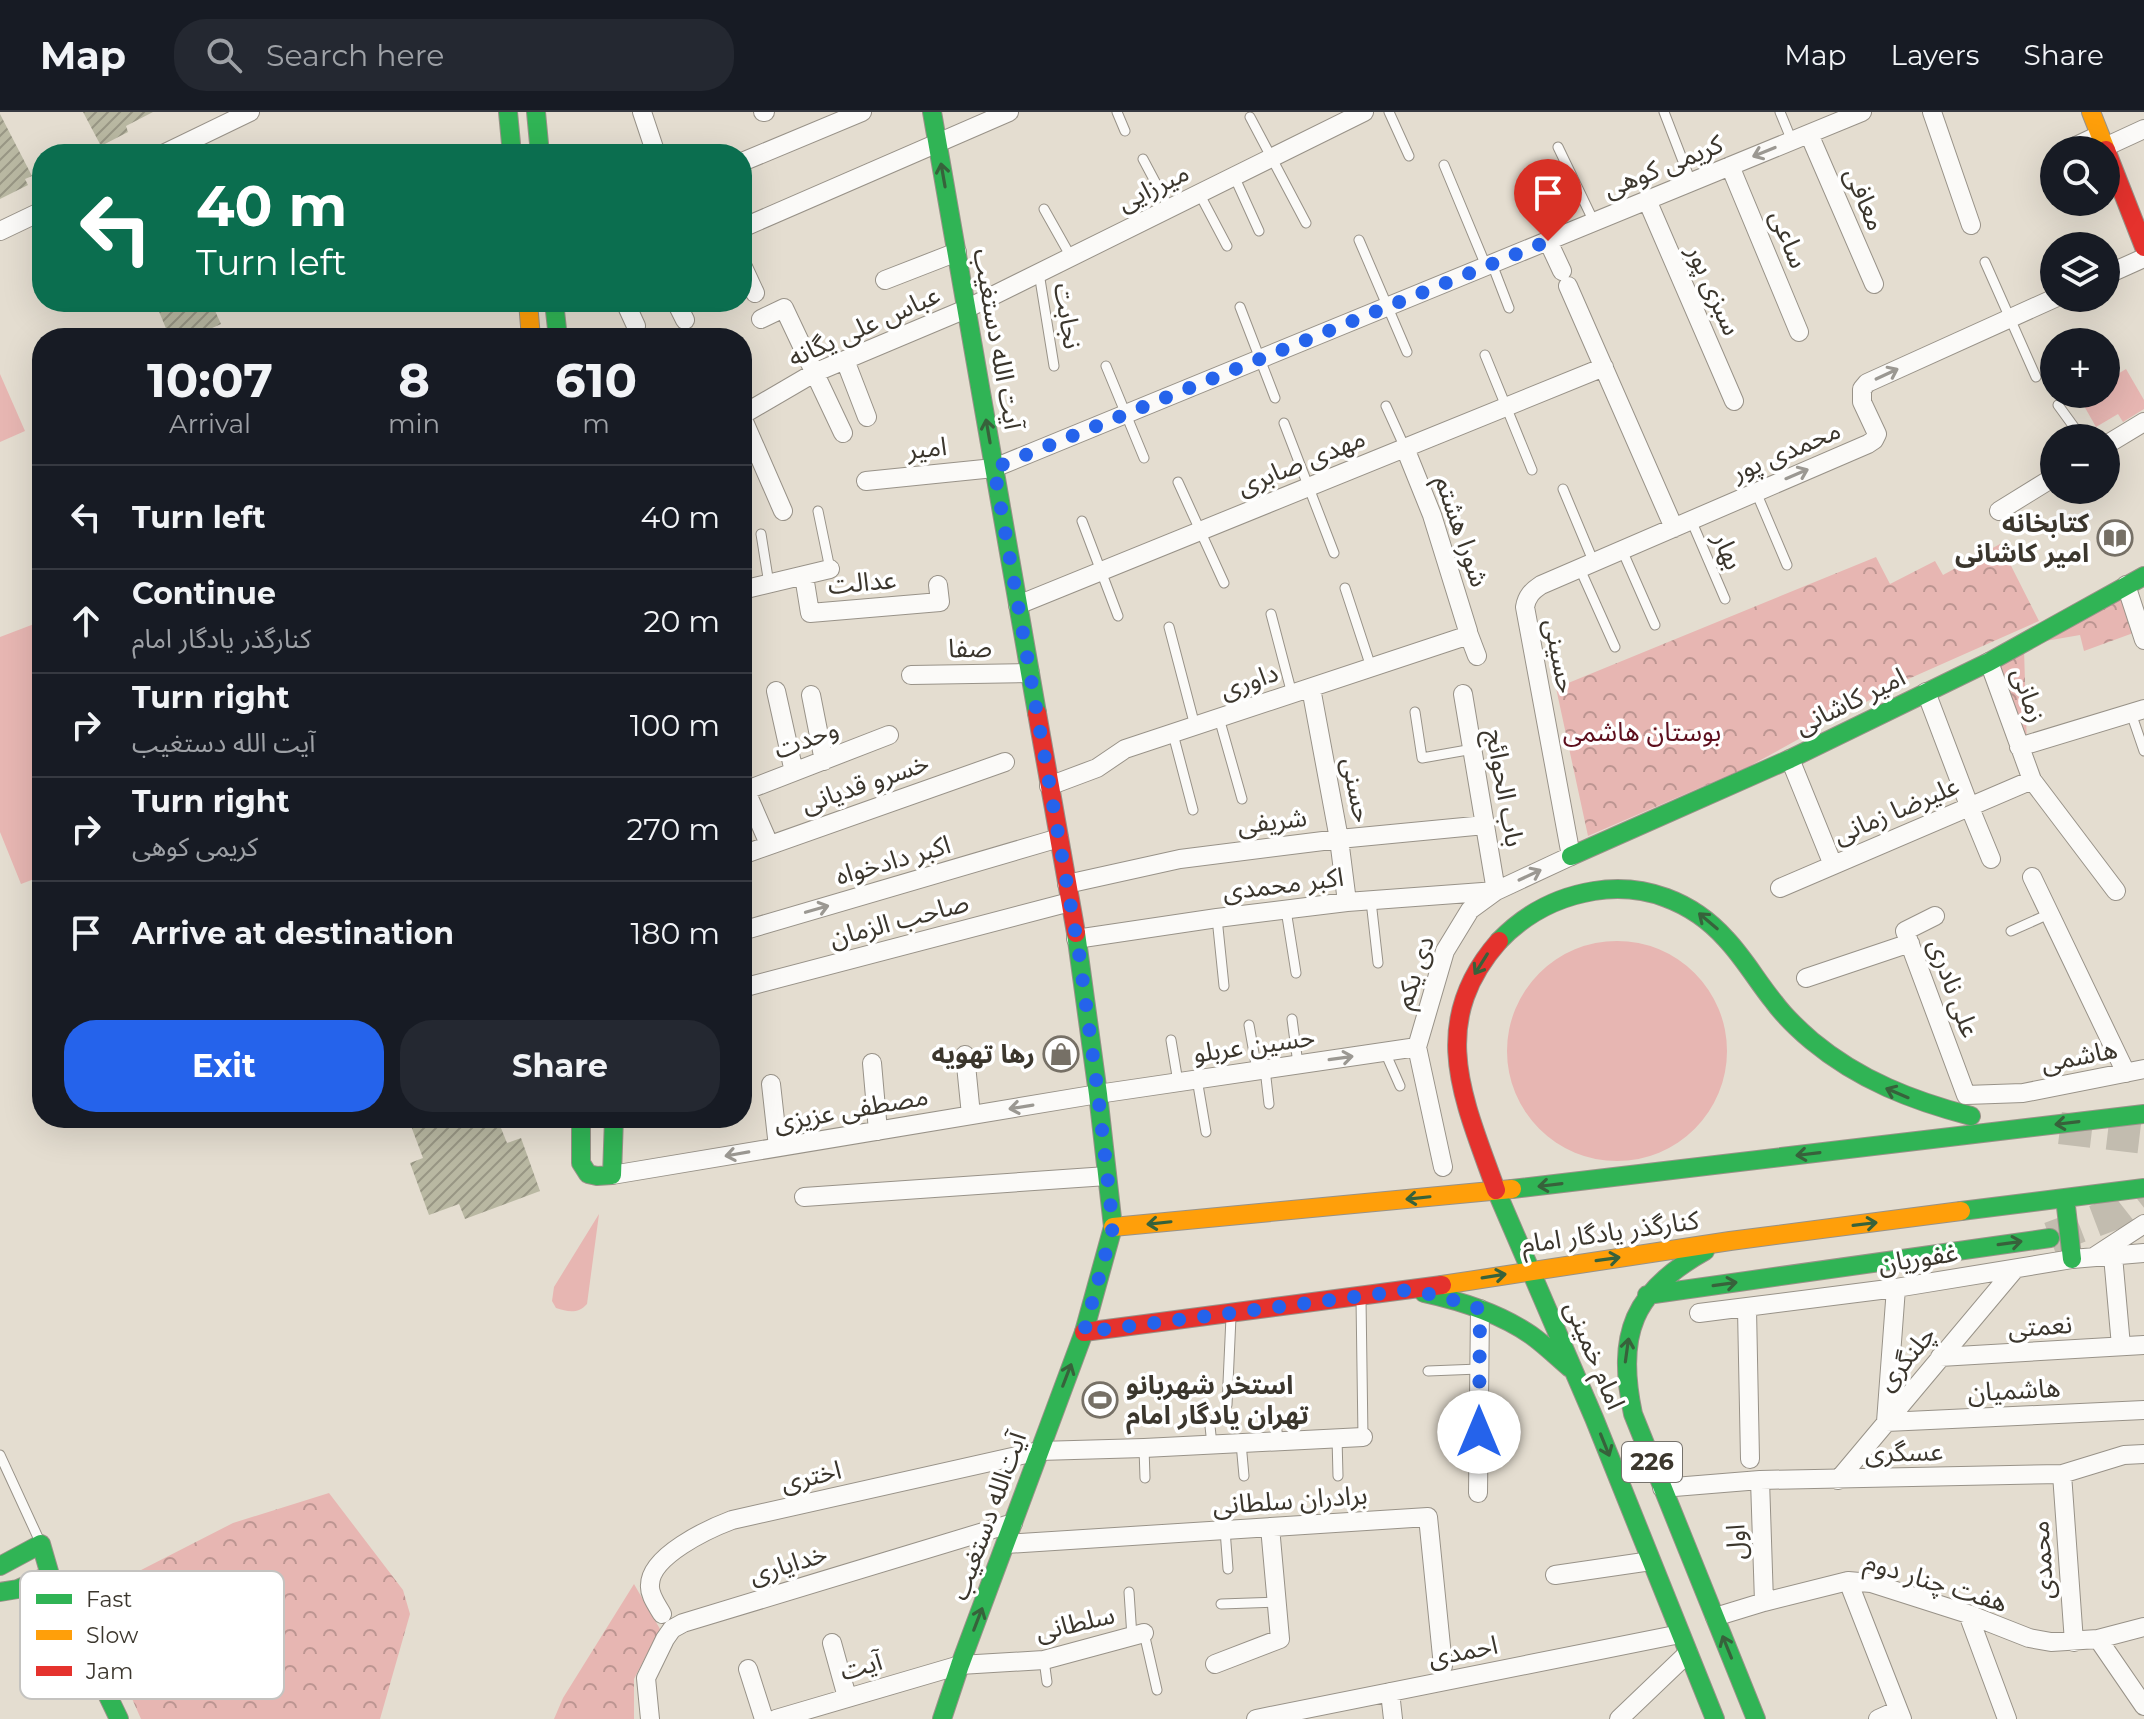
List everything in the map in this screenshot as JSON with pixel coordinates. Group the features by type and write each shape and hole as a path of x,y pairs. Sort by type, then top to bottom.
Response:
{"main road":[{"path":"508,112 511,144"},
{"path":"536,112 539,144"},
{"name":"آیت الله دستغیب","path":"932,112 1059,838 1098,1094 1113,1227 1084,1332"},
{"path":"2091,112 2101,136"},
{"path":"2120,185 2144,247"},
{"name":"امیر کاشانی","path":"1571,856 1790,759 1989,662 2144,576"},
{"name":"امام خمینی","path":"1715,1719 1574,1371 1496,1190 1467,1104 1457,1065 1456,1033 1460,1010 1479,965 1517,923 1545,906 1578,894 1604,890 1635,889 1664,897 1696,912 1724,935 1783,1015 1851,1069 1889,1091 1926,1105 1971,1116"},
{"name":"کنارگذر یادگار امام","path":"1113,1227 1496,1190 2144,1114"},
{"path":"581,1128 581,1163 588,1174 597,1176 612,1175 614,1128"},
{"name":"کنارگذر یادگار امام","path":"1084,1332 1408,1290 1730,1241 2144,1188"},
{"path":"2065,1198 2072,1259"},
{"path":"1647,1295 2050,1238"},
{"name":"امام خمینی","path":"1730,1241 1697,1255 1669,1272 1647,1295 1631,1326 1624,1369 1633,1414 1756,1719"},
{"path":"1408,1290 1444,1297 1480,1309 1530,1335 1574,1371"},
{"name":"آیت‌الله دستغیب","path":"942,1719 1084,1332"},
{"path":"0,1566 41,1544 49,1571"},
{"path":"0,1592 20,1588"},
{"path":"109,1699 119,1719"}],"street":[{"path":"207,112 215,129"},
{"path":"184,144 250,112"},
{"path":"642,112 653,144"},
{"path":"752,158 862,112"},
{"path":"752,224 1009,112"},
{"name":"میرزایی","path":"966,309 1364,112"},
{"name":"کریمی کوهی","path":"994,468 1862,112"},
{"path":"1932,112 1971,225"},
{"path":"2120,138 2144,129"},
{"name":"معافی","path":"1800,137 1874,284"},
{"name":"ساعی","path":"1730,166 1799,332"},
{"name":"سبزی پور","path":"1647,200 1734,401"},
{"path":"0,231 32,216"},
{"path":"1548,241 1604,367 1683,524"},
{"path":"885,280 957,252"},
{"path":"2120,269 2144,258"},
{"path":"752,287 755,293"},
{"name":"محمدی پور","path":"1525,607 1532,591 1541,585 1874,440 1877,434 1875,427 1861,396 1867,383 2040,305"},
{"path":"761,319 784,308 843,433"},
{"name":"عباس علی یگانه","path":"752,410 814,373 966,309"},
{"path":"630,312 636,326"},
{"path":"681,312 685,320"},
{"path":"845,360 867,417"},
{"name":"مهدی صابری","path":"1018,605 1604,367"},
{"path":"2120,437 2144,422"},
{"path":"752,439 783,511"},
{"name":"شورا هشتم","path":"1405,448 1432,515 1477,656"},
{"name":"امیر","path":"866,481 994,468"},
{"path":"1999,511 2040,486"},
{"name":"عدالت","path":"752,588 830,569"},
{"name":"عدالت","path":"804,576 810,613 940,602 938,585"},
{"path":"2126,585 2144,640"},
{"name":"حسینی","path":"1525,607 1571,856"},
{"name":"داوری","path":"1049,786 1097,768 1125,749 1469,633"},
{"name":"زمانی","path":"1989,662 2032,780 2116,891"},
{"name":"صفا","path":"911,675 1030,673"},
{"name":"حسنی","path":"1311,688 1339,839 1347,902"},
{"path":"776,691 794,772"},
{"path":"1926,692 1991,859"},
{"name":"باب الحوائج","path":"1463,694 1496,891"},
{"path":"811,695 824,761"},
{"path":"2019,747 2138,711"},
{"name":"وحدت","path":"752,785 889,735"},
{"path":"1790,759 1833,865"},
{"name":"خسرو قدیانی","path":"752,851 1005,762"},
{"name":"علیرضا زمانی","path":"1780,888 2032,780"},
{"path":"752,807 769,844"},
{"name":"شریفی","path":"1068,893 1180,859 1485,825"},
{"name":"اکبر دادخواه","path":"752,928 1059,838"},
{"name":"دی یکم","path":"1443,1167 1417,1047 1445,951 1470,910 1496,891 1571,856"},
{"path":"2032,877 2135,1071"},
{"name":"اکبر محمدی","path":"1076,939 1347,902 1496,891"},
{"name":"صاحب الزمان","path":"752,985 1068,893"},
{"name":"علی نادری","path":"1935,916 1905,931 1966,1095"},
{"path":"1806,978 1910,943"},
{"name":"حسین عربلو","path":"1098,1094 1417,1047"},
{"path":"965,1055 971,1115"},
{"path":"872,1063 878,1131"},
{"name":"هاشمی","path":"1966,1095 2023,1093 2135,1071"},
{"path":"771,1084 778,1147"},
{"name":"مصطفی عزیزی","path":"612,1175 1098,1094"},
{"path":"804,1197 1107,1176"},
{"path":"2093,1257 2144,1224"},
{"name":"غفوریان","path":"1699,1313 1896,1288 2072,1259 2144,1253"},
{"path":"2113,1256 2121,1346"},
{"name":"چلنگری","path":"1838,1480 2015,1269"},
{"path":"1886,1422 1896,1288"},
{"path":"1478,1493 1480,1309"},
{"path":"1747,1309 1750,1459"},
{"name":"نعمتی","path":"1940,1357 2144,1345"},
{"name":"هاشمیان","path":"1886,1422 2144,1410"},
{"path":"1039,1451 1144,1448 1211,1435 1241,1443 1363,1437"},
{"name":"اختری","path":"662,1614 650,1591 649,1581 677,1548 708,1529 732,1520 1039,1451"},
{"name":"عسگری","path":"1662,1488 1760,1480 2062,1474 2124,1455 2144,1454"},
{"name":"محمدی","path":"2062,1474 2074,1642"},
{"name":"اول","path":"1760,1480 1764,1602"},
{"name":"برادران سلطانی","path":"1006,1544 1428,1517 1443,1666"},
{"name":"خدایاری","path":"650,1719 646,1678 665,1639 672,1629 683,1623 1013,1523"},
{"path":"1215,1664 1280,1639 1270,1527"},
{"path":"1555,1575 1651,1561"},
{"path":"1848,1581 1900,1714 1878,1719"},
{"name":"هفت چنار دوم","path":"1715,1617 1848,1581 1871,1583 1968,1614 2029,1638 2051,1642 2098,1639 2144,1627"},
{"path":"1968,1614 2007,1719"},
{"name":"احمدی","path":"1256,1719 1680,1634"},
{"name":"سلطانی","path":"960,1665 1044,1660 1138,1635"},
{"path":"2098,1639 2144,1706"},
{"path":"832,1643 847,1697"},
{"path":"1619,1719 1688,1653"},
{"name":"آیت","path":"776,1719 799,1715 847,1697 960,1665"},
{"path":"748,1669 764,1719"},
{"path":"1390,1692 1393,1719"}],"lane":[{"path":"1117,112 1125,131"},
{"path":"1389,112 1409,156"},
{"path":"1664,112 1691,182"},
{"path":"1780,112 1800,137"},
{"path":"1250,117 1306,223"},
{"path":"1558,147 1594,222"},
{"path":"1143,159 1169,208"},
{"path":"1444,165 1509,308"},
{"path":"1234,176 1259,231"},
{"path":"1199,193 1227,246"},
{"path":"1044,209 1071,257"},
{"path":"1359,240 1407,352"},
{"path":"1985,262 2036,377"},
{"name":"نجابت","path":"1039,273 1054,366"},
{"path":"1240,307 1275,398"},
{"path":"1485,355 1532,470"},
{"path":"1106,366 1144,458"},
{"path":"1386,406 1405,448"},
{"path":"1284,423 1334,553"},
{"path":"1178,482 1224,583"},
{"path":"1563,489 1615,647"},
{"path":"1756,492 1787,565"},
{"path":"818,511 830,569"},
{"path":"1082,521 1118,616"},
{"name":"بهار","path":"1683,524 1725,599"},
{"path":"761,534 769,584"},
{"path":"1622,550 1655,625"},
{"path":"1345,588 1371,667"},
{"path":"1271,614 1292,694"},
{"path":"1169,627 1195,726"},
{"path":"2138,711 2144,751"},
{"path":"1415,712 1422,758 1473,749"},
{"path":"1219,718 1242,799"},
{"path":"1173,734 1193,810"},
{"path":"1371,901 1378,963"},
{"path":"1286,910 1296,973"},
{"path":"2011,931 2049,914"},
{"path":"1217,918 1224,986"},
{"path":"1292,1019 1298,1064"},
{"path":"1249,1025 1269,1104"},
{"path":"1171,1040 1178,1082"},
{"path":"1385,1052 1400,1086"},
{"path":"1197,1079 1206,1132"},
{"path":"1361,1296 1363,1437"},
{"path":"1227,1405 1232,1313"},
{"path":"1428,1371 1479,1369"},
{"path":"1276,1421 1278,1441"},
{"path":"1337,1438 1338,1476"},
{"path":"1241,1443 1244,1476"},
{"path":"1144,1448 1145,1478"},
{"path":"0,1455 41,1544"},
{"path":"1225,1530 1228,1569"},
{"path":"1129,1592 1138,1635"},
{"path":"1221,1604 1277,1602"},
{"name":"سلطانی","path":"1138,1635 1157,1690"},
{"path":"1044,1660 1047,1682"}],"green space":[{"path":"2126,369 2144,400 2144,409 2123,422 2118,414 2101,424 2094,424 2085,408 2120,408 2120,373"},
{"path":"0,374 25,431 0,442"},
{"name":"بوستان هاشمی","path":"2000,544 2039,621 1906,680 1748,767 1588,836 1556,688 1876,557 1890,584 1935,561 1943,575"},
{"path":"2123,592 2136,632 2084,651 2080,635 2034,643"},
{"path":"32,625 32,880 21,884 0,832 0,637"},
{"path":"2024,649 2027,747 1995,663"},
{"path":"1617,941 1659,949 1695,973 1719,1009 1727,1051 1719,1093 1695,1129 1659,1153 1617,1161 1575,1153 1539,1129 1515,1093 1507,1051 1515,1009 1539,973 1575,949"},
{"path":"599,1214 587,1304 573,1311 556,1308 552,1301 554,1287"},
{"path":"329,1493 403,1590 410,1614 380,1719 141,1719 132,1699 284,1699 284,1571 139,1571 233,1523"},
{"path":"634,1584 660,1629 634,1679 634,1719 554,1719 563,1698"}],"building":[{"path":"83,112 153,112 126,126 128,132 100,144"},
{"path":"0,114 32,176 25,179 28,185 0,199"},
{"path":"159,312 216,312 221,324 212,328 166,328"},
{"path":"412,1128 501,1128 507,1143 521,1138 540,1191 465,1219 459,1204 429,1215 410,1163 423,1158"}],"tunnel":[{"path":"2060,1128 2144,1138"},
{"path":"2050,1238 2121,1211 2144,1193"}],"traffic: fast":[{"path":"508,112 511,144"},
{"path":"536,112 539,144"},
{"path":"932,112 1037,713"},
{"path":"555,312 557,328"},
{"path":"1571,856 1790,759 1989,662 2144,576"},
{"path":"1499,941 1542,908 1580,894 1613,889 1666,898 1698,914 1713,926 1739,954 1787,1018 1830,1055 1887,1088 1971,1116"},
{"path":"942,1719 1084,1332 1113,1227 1076,933"},
{"path":"1512,1189 2144,1114"},
{"path":"581,1128 581,1163 588,1174 597,1176 612,1175 614,1128"},
{"path":"1961,1211 2144,1188"},
{"path":"1496,1190 1594,1418 1715,1719"},
{"path":"2065,1198 2072,1259"},
{"path":"1647,1295 2050,1238"},
{"path":"1705,1251 1661,1282 1646,1299 1629,1338 1628,1386 1633,1414 1756,1719"},
{"path":"1424,1293 1466,1304 1506,1320 1536,1339 1570,1368"},
{"path":"0,1566 41,1544 49,1571"},
{"path":"0,1592 20,1588"},
{"path":"109,1699 119,1719"}],"traffic: slow":[{"path":"2091,112 2100,136"},
{"path":"529,312 530,328"},
{"path":"1113,1227 1512,1189"},
{"path":"1442,1285 1730,1241 1961,1211"}],"traffic: jam":[{"path":"2120,186 2144,247"},
{"path":"1037,713 1076,933"},
{"path":"1496,1190 1464,1094 1458,1063 1458,1033 1463,1002 1477,972 1499,941"},
{"path":"1084,1332 1442,1285"}],"place":[{"name":"کتابخانه امیر کاشانی","path":"2115,538"},
{"name":"رها تهویه","path":"1061,1054"},
{"name":"استخر شهربانو تهران یادگار امام","path":"1100,1400"}],"route":[{"path":"1479,1432 1480,1309 1444,1297 1408,1290 1084,1332 1113,1227 1079,953 994,468 1548,241"}]}
